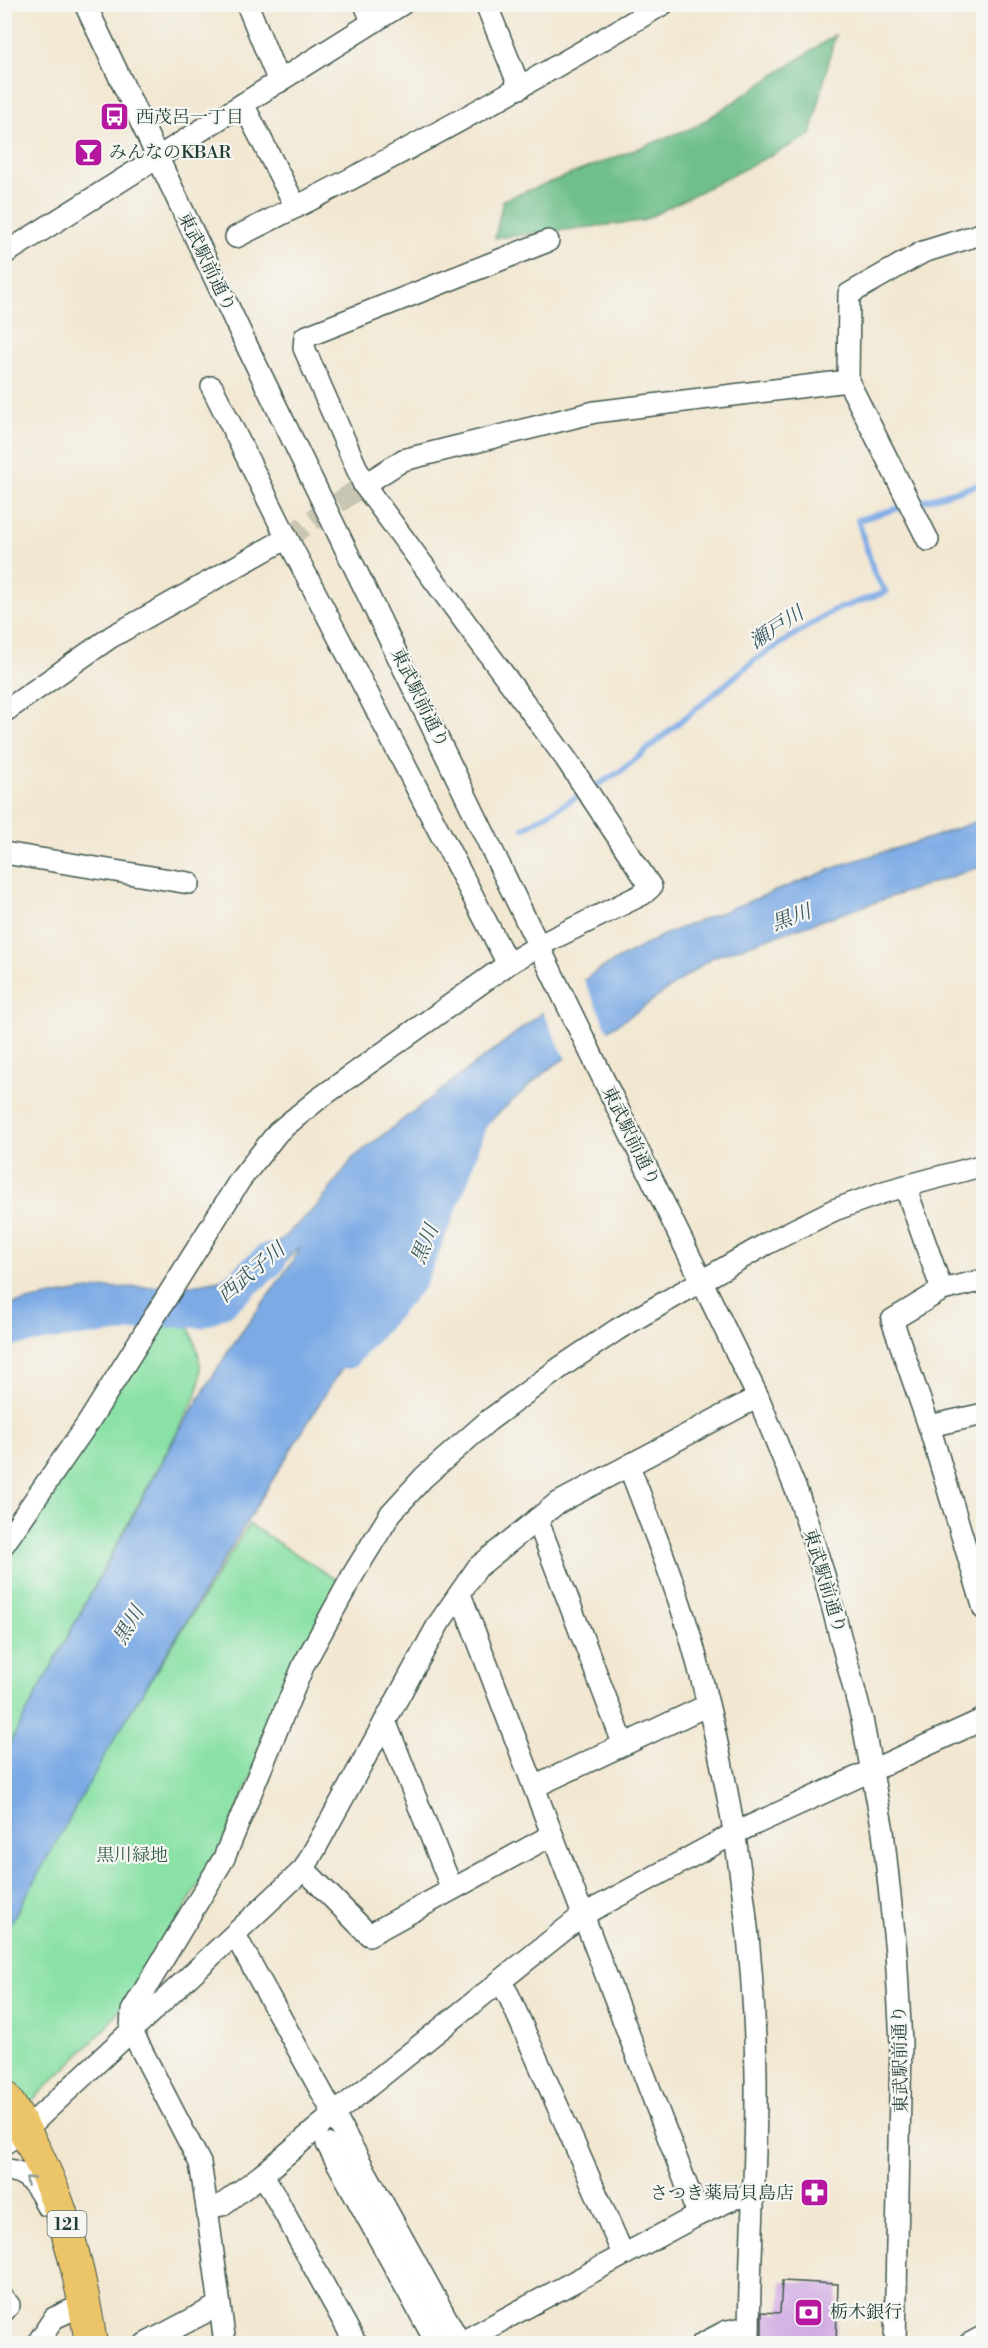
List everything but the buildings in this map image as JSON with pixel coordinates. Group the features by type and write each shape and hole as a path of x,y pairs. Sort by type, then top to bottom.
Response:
{"highway":[{"name":"121","path":"13,2120 56,2195 78,2266 91,2343"}],"street":[{"name":"東武駅前通り","path":"84,4 758,1397 799,1497 850,1668 872,1768 888,1874 900,2020 900,2156 895,2343"},
{"path":"247,4 279,82"},
{"path":"4,254 158,160 279,82 368,13 402,4"},
{"path":"486,4 520,88"},
{"path":"236,237 392,159 520,88 663,4"},
{"path":"243,104 296,207"},
{"path":"928,540 848,381 849,294 923,252 984,232"},
{"path":"4,1544 88,1422 240,1180 278,1132 317,1100 508,964 543,952 643,894 651,887 566,759 364,485 304,348 305,337 548,241"},
{"path":"364,485 403,460 595,412 848,381"},
{"path":"212,387 287,538 508,964"},
{"path":"4,712 111,637 287,538"},
{"path":"4,853 189,883"},
{"path":"225,2343 201,2163 131,2030 132,2011 224,1858 304,1664 354,1572 391,1513 424,1477 522,1395 699,1274 834,1210 905,1186 984,1165"},
{"path":"905,1186 942,1290"},
{"path":"984,1280 942,1290 892,1320 976,1553 984,1609"},
{"path":"13,2120 131,2030 304,1869 440,1623 478,1568 556,1504 758,1397"},
{"path":"929,1426 984,1414"},
{"path":"629,1466 677,1593 708,1705 735,1833 752,1990 756,2074 749,2335 727,2331 702,2343"},
{"path":"537,1519 623,1743"},
{"path":"460,1594 698,2215"},
{"path":"534,1786 708,1705"},
{"path":"207,2208 222,2205 263,2174 333,2114 583,1915 735,1833 872,1768 984,1719"},
{"path":"385,1721 452,1889"},
{"path":"304,1869 369,1935 552,1835"},
{"path":"235,1935 461,2343 698,2215 735,2198 753,2196"},
{"path":"500,1981 509,1996 623,2254"},
{"path":"327,2144 436,2343"},
{"path":"4,2170 20,2172 42,2194 57,2230 78,2266"},
{"path":"263,2174 356,2343"},
{"path":"4,2300 9,2305 4,2311"},
{"path":"37,2343 54,2318 85,2304"},
{"path":"145,2343 219,2306"},
{"path":"969,2343 984,2336"}],"green space":[{"path":"835,35 811,135 642,221 495,238 503,200 697,126"},
{"path":"175,1314 185,1319 199,1357 200,1376 196,1396 5,1753 5,1563 146,1340 164,1316"},
{"name":"黒川緑地","path":"249,1524 338,1581 222,1844 155,1961 106,2028 5,2127 5,1933 118,1732"}],"water":[{"path":"983,819 983,866 713,957 638,1011 547,1070 455,1152 404,1273 324,1396 118,1732 5,1933 5,1753 179,1431 231,1347 293,1261 300,1247 269,1276 200,1304 124,1305 51,1313 5,1322 5,1306 96,1289 202,1284 237,1274 253,1266 320,1203 353,1158 595,972 663,935 847,863"}],"pier":[{"path":"583,978 609,1033 567,1061 541,1009"}],"waterway":[{"name":"瀬戸川","path":"524,828 621,771 756,659 832,611 886,592 874,573 858,520 984,483"},
{"name":"黒川","path":"345,1352 410,1278 451,1179 469,1123 480,1105"},
{"name":"西武子川","path":"4,1331 48,1323 175,1310 199,1311 221,1301 269,1260"}],"tunnel":[{"path":"287,538 364,485"}],"place":[{"name":"西茂呂一丁目","path":"115,117"},
{"name":"みんなのKBAR","path":"88,152"},
{"name":"さつき薬局貝島店","path":"815,2193"},
{"name":"栃木銀行","path":"809,2312"}]}
